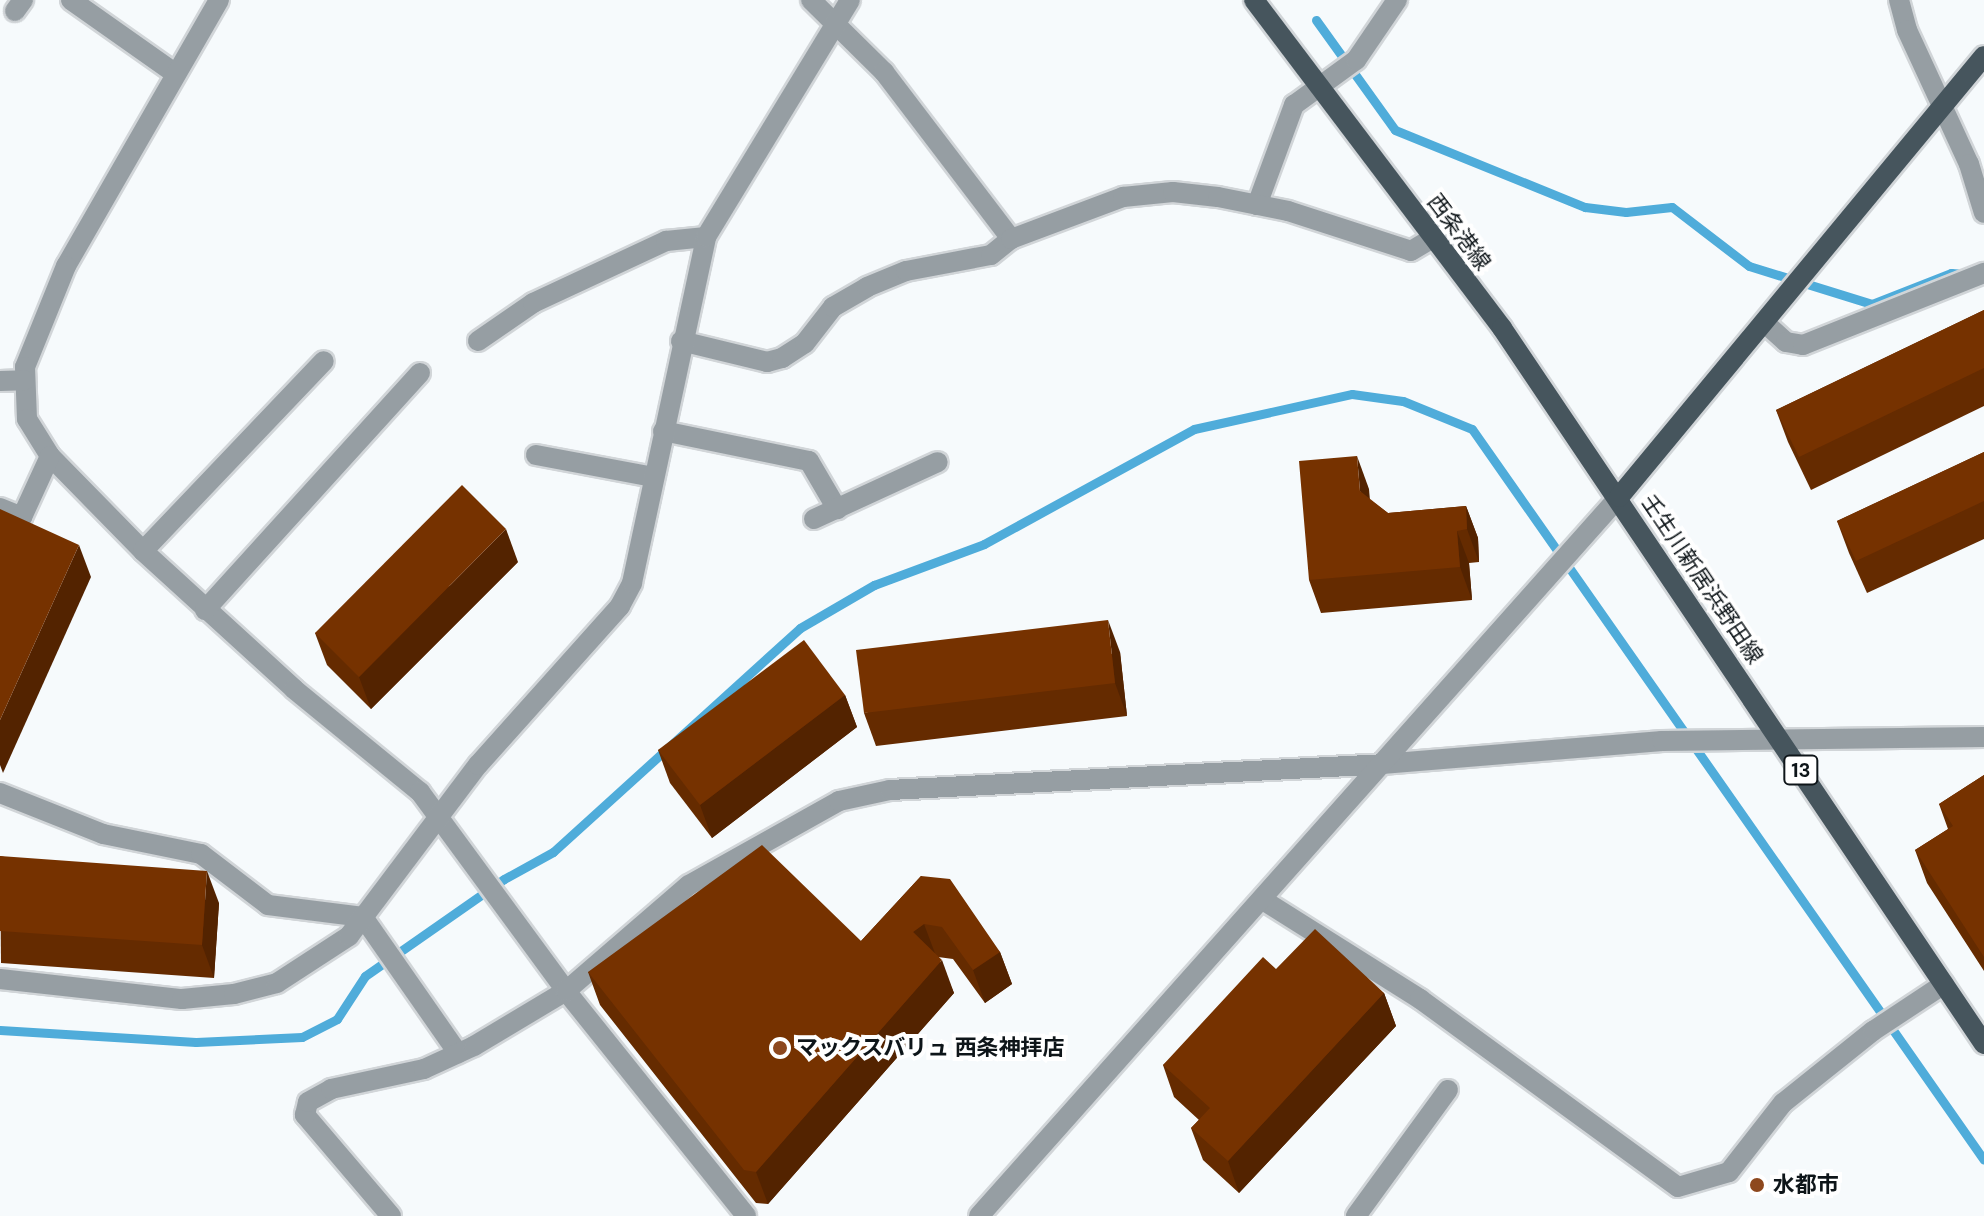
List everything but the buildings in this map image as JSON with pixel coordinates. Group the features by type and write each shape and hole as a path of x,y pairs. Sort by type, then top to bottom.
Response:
{"main road":[{"name":"西条港線","path":"1254,0 1433,238 1619,497"},
{"name":"壬生川新居浜野田線","path":"1984,56 1766,324 1619,497 1984,1044"}],"street":[{"path":"71,0 176,74"},
{"path":"219,0 66,266 30,350 24,380 27,419 50,456 205,610 420,792 440,815 566,991 746,1216"},
{"path":"811,0 884,72 1011,239"},
{"path":"0,979 182,999 234,994 277,983 314,962 349,936 478,765 620,606 632,583 681,341 706,237 850,0"},
{"path":"1257,205 1294,105 1356,60 1397,0"},
{"path":"1899,0 1942,108 1977,164 1984,213"},
{"path":"681,341 767,362 782,358 805,343 833,307 867,287 906,271 991,255 1011,239 1123,197 1173,192 1257,205 1411,251 1433,238"},
{"path":"478,341 533,303 666,241 706,237"},
{"path":"1766,324 1786,342 1803,345 1984,273"},
{"path":"143,551 324,361"},
{"path":"205,610 420,373"},
{"path":"0,381 24,380"},
{"path":"663,431 809,461 837,509"},
{"path":"536,455 654,477"},
{"path":"0,508 22,517 50,456"},
{"path":"814,519 938,462"},
{"path":"979,1216 1619,497"},
{"path":"391,1216 305,1115 308,1102 331,1089 424,1069 458,1053 566,991 689,885 839,801 890,790 1382,764 1779,737 1984,737"},
{"path":"0,793 103,834 201,854 268,905 363,917 458,1053"},
{"path":"1263,900 1420,999 1678,1187 1729,1172 1783,1103 1873,1031 1944,984"},
{"path":"1356,1216 1448,1090"}],"waterway":[{"path":"1316,20 1395,130 1585,207 1626,212 1672,207 1749,266 1872,304 1951,273 1965,274"},
{"path":"0,1030 196,1042 302,1037 337,1019 365,976 504,879 553,852 800,628 874,585 984,544 1194,429 1352,394 1403,401 1472,429 1984,1160"}],"place":[{"name":"マックスバリュ 西条神拝店","path":"780,1048"},
{"name":"水都市","path":"1757,1185"}]}
